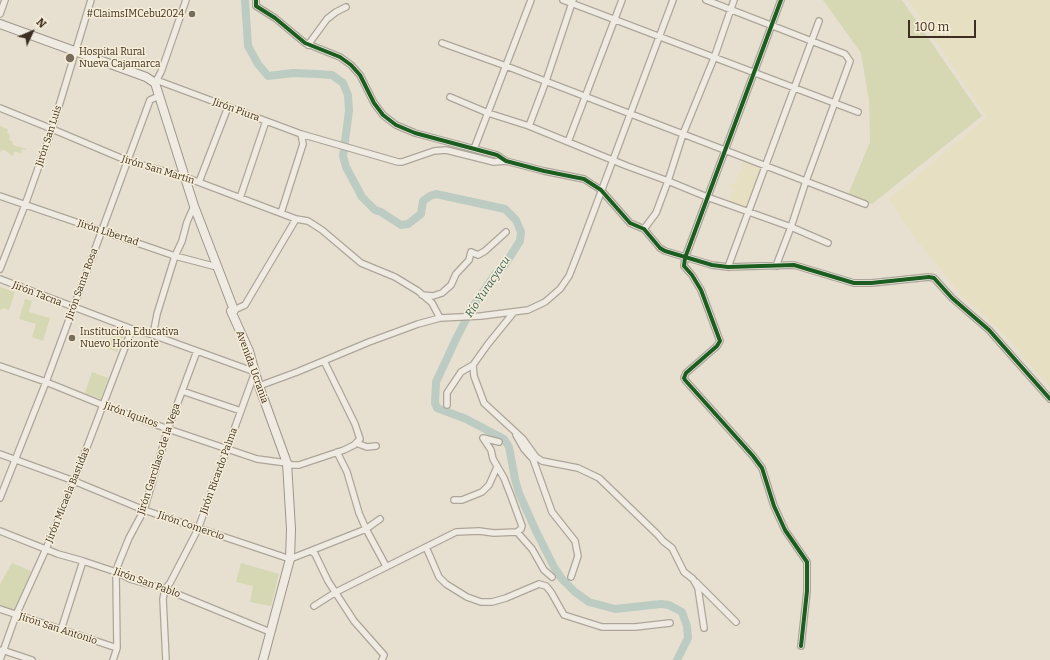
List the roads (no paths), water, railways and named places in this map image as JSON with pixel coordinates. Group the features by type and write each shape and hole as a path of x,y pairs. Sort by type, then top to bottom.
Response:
{"main road":[{"name":"Jirón Piura","path":"0,24 146,76 156,82"},
{"name":"Avenida Ucrania","path":"156,82 159,96 194,206 234,310 231,311 256,372 259,386 287,463 291,529 290,559 263,660"}],"street":[{"path":"0,14 5,0"},
{"name":"Jirón San Luis","path":"0,269 52,129 91,0"},
{"path":"256,0 256,6 275,18 305,43 340,57 351,65 360,75 374,103 383,115 396,125 415,133 497,155 506,161 584,179 601,190 630,223 644,229 660,248 665,251 712,265 728,267 794,265 854,283 871,283 929,276 934,278 952,298 989,330 1050,399"},
{"path":"474,149 531,0"},
{"path":"563,0 573,2 615,20 858,112"},
{"path":"568,142 622,0"},
{"path":"259,386 418,324 440,318 481,316 528,310 545,302 560,289 569,276 575,262 673,0"},
{"path":"706,0 844,54 850,61 776,266"},
{"path":"644,229 656,213 683,134 714,58 734,0"},
{"path":"781,0 724,149 685,258 684,266 692,275 701,290 720,341 717,346 686,373 684,380 753,456 762,468 774,506 785,530 807,562 807,591 801,646"},
{"path":"156,82 161,72 186,1"},
{"path":"529,126 573,2"},
{"path":"308,44 328,19 336,12 346,7"},
{"path":"728,267 819,21"},
{"path":"442,43 546,81 865,204"},
{"name":"Jirón Piura","path":"156,82 301,134 398,162 434,151 446,150 494,162 506,161"},
{"name":"Jirón Santa Rosa","path":"0,498 46,382 150,100 159,96"},
{"path":"450,97 488,113 529,126 707,197 791,227 828,243"},
{"path":"199,182 228,107"},
{"name":"Jirón San Martín","path":"0,108 128,162 185,177 296,219 308,221 322,230 361,263 395,277 422,295 432,303 440,318"},
{"path":"240,198 266,121"},
{"path":"280,213 303,144 301,134"},
{"name":"Jirón Libertad","path":"0,196 175,256 217,267"},
{"path":"153,335 159,308 175,256 182,241 187,222 194,206"},
{"path":"234,310 245,305 296,219"},
{"path":"422,295 433,296 442,293 451,286 456,274 469,260 471,252 478,255 482,253 506,232"},
{"name":"Jirón Tacna","path":"0,279 132,329 153,335 256,372"},
{"path":"447,405 447,393 460,372 473,365 514,312"},
{"name":"Jirón Micaela Bastidas","path":"0,660 2,650 16,615 46,549 74,481 132,329"},
{"name":"Jirón Garcilaso de la Vega","path":"113,660 116,648 116,572 129,538 144,510 168,429 197,351"},
{"path":"324,361 355,424 360,439 356,443 360,446 376,446"},
{"path":"473,365 474,376 484,403 495,415 523,439 536,457 542,461 578,468 599,478 672,548 684,572 700,585 736,622"},
{"name":"Jirón Iquitos","path":"0,366 168,429 257,459 287,463 292,466 299,465 337,452 356,443"},
{"name":"Jirón Ricardo Palma","path":"166,660 163,599 165,589 170,583 198,529 256,372"},
{"path":"182,391 241,411"},
{"path":"515,431 515,435 533,459 552,512 575,541 578,556 571,577"},
{"path":"499,442 483,438 491,450 493,459 504,478 522,526 517,532"},
{"path":"337,452 347,472 359,514 386,566"},
{"name":"Jirón Comercio","path":"0,454 74,481 144,510 290,559"},
{"path":"454,500 462,500 482,492 489,485 497,467"},
{"path":"290,559 366,529 380,519"},
{"name":"Jirón San Pablo","path":"0,531 58,554 116,572 130,579 165,589 270,632"},
{"path":"314,606 336,592 456,532 517,532 532,549 544,570 552,577"},
{"path":"426,547 439,577 446,584 467,597 480,602 492,602 506,598 539,584 546,586 551,592 564,615 602,627 634,627 670,624"},
{"path":"311,550 315,554 328,581 354,621 383,658"},
{"path":"61,630 83,561"},
{"path":"693,579 698,588 704,628"},
{"name":"Jirón San Antonio","path":"0,609 116,648"},
{"path":"2,650 32,660"}],"waterway":[{"name":"Río Yuracyacu","path":"245,0 248,46 258,64 268,76 293,73 332,75 343,83 348,95 349,111 343,156 346,167 362,197 375,210 381,212 401,225 408,224 421,214 423,201 436,194 505,209 516,220 521,232 520,241 504,266 496,273 472,308 436,382 435,403 437,408 466,419 504,439 509,447 519,493 535,529 554,567 562,579 575,592 589,602 615,609 661,604 669,605 682,612 687,626 688,638 677,660"}],"place":[{"name":"#ClaimsIMCebu2024","path":"192,14"},
{"name":"Hospital Rural Nueva Cajamarca","path":"70,58"},
{"name":"Institución Educativa Nuevo Horizonte","path":"72,338"}]}
